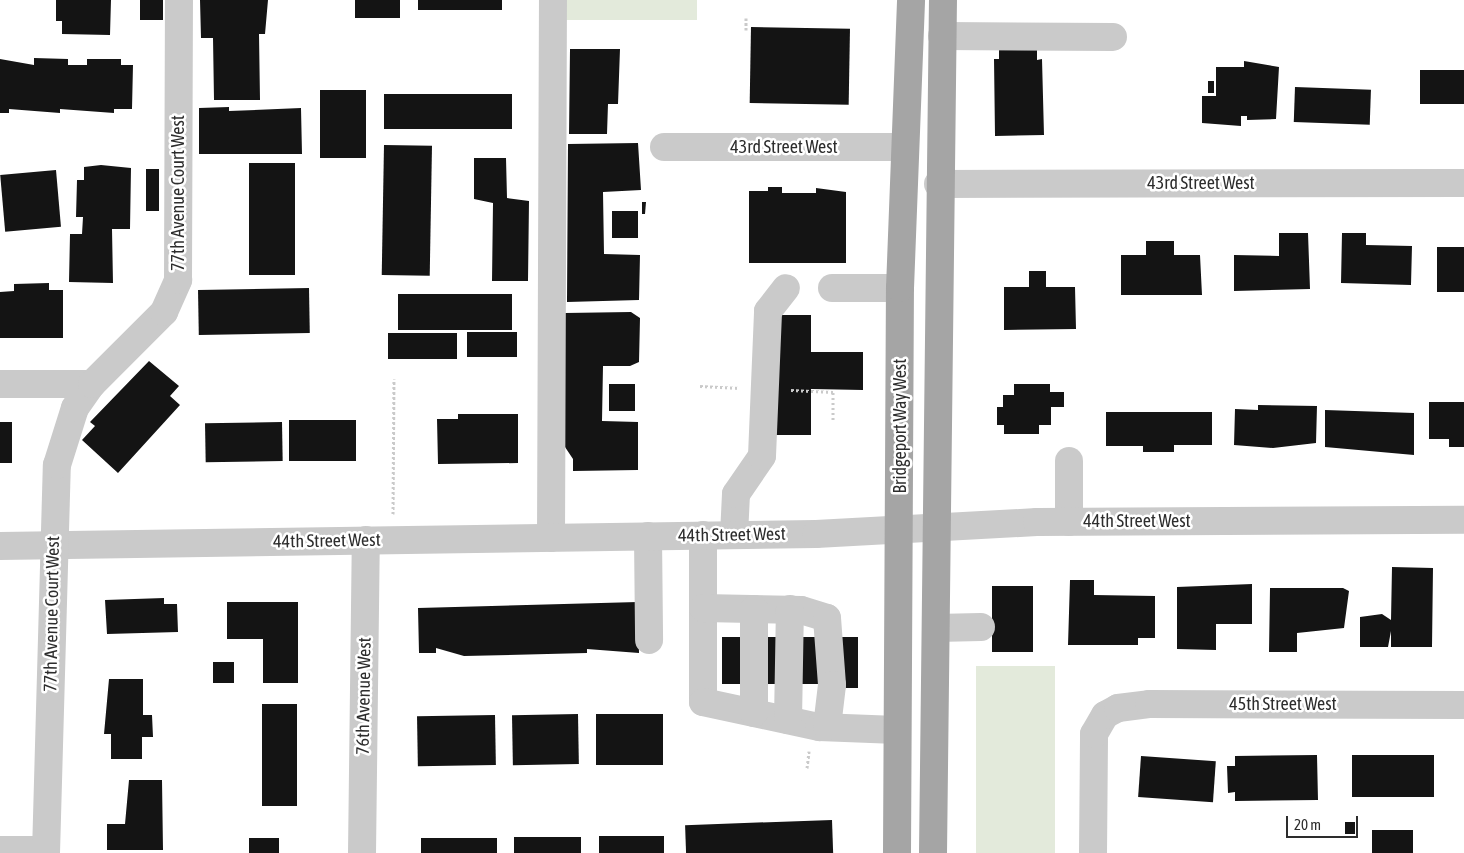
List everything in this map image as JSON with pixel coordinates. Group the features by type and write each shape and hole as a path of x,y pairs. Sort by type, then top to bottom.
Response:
{"main road":[{"name":"Bridgeport Way West","path":"897,853 900,288 911,0"},
{"path":"933,853 937,527 938,184 943,0"}],"street":[{"name":"77th Avenue Court West","path":"46,851 53,545 62,441 92,384 164,312 178,280 179,0"},
{"path":"551,538 553,0"},
{"path":"942,36 1113,37"},
{"name":"43rd Street West","path":"664,147 904,147"},
{"name":"43rd Street West","path":"938,184 1464,182"},
{"path":"734,535 736,494 762,456 768,311 786,288"},
{"path":"832,288 900,288"},
{"path":"0,384 92,384"},
{"path":"1069,461 1070,522"},
{"name":"44th Street West","path":"0,546 703,536 900,530 1070,522 1464,520"},
{"path":"648,536 649,640"},
{"path":"703,536 703,702 827,728 898,730"},
{"name":"76th Avenue West","path":"362,853 366,540"},
{"path":"703,608 790,609 827,618 832,685 827,728"},
{"path":"754,609 754,713"},
{"path":"788,720 790,609"},
{"path":"936,628 981,627"},
{"name":"45th Street West","path":"1093,853 1094,742 1105,715 1125,706 1149,704 1464,705"},
{"path":"0,850 46,851"}],"path":[{"path":"746,18 746,30"},
{"path":"394,379 394,515"}],"green space":[{"path":"564,0 697,0 697,20 564,20"},
{"path":"976,666 1055,666 1055,853 976,853"}],"building":[{"path":"56,0 111,0 110,35 62,34 62,21 56,21"},
{"path":"140,0 163,0 163,20 140,20"},
{"path":"200,0 268,0 265,34 259,34 260,100 214,100 213,38 201,38"},
{"path":"355,0 400,0 400,18 355,18"},
{"path":"418,0 502,0 502,10 418,10"},
{"path":"751,27 850,29 849,105 750,103"},
{"path":"1037,42 1037,60 1042,59 1044,135 995,136 994,59 999,59 999,43"},
{"path":"570,49 620,49 618,104 608,104 607,134 569,134"},
{"path":"34,58 68,59 68,65 87,65 87,59 121,59 121,65 133,65 132,109 114,109 114,113 60,109 60,113 9,109 9,113 0,113 0,59 34,65"},
{"path":"1244,61 1279,67 1276,119 1247,120 1247,116 1241,116 1241,126 1202,123 1202,96 1216,96 1216,67 1244,67"},
{"path":"1420,70 1464,70 1464,104 1420,104"},
{"path":"1208,81 1214,81 1214,93 1208,93"},
{"path":"1295,87 1371,90 1370,125 1294,122"},
{"path":"320,90 366,90 366,158 320,158"},
{"path":"384,94 512,94 512,129 384,129"},
{"path":"229,107 229,111 301,108 302,154 199,154 199,108"},
{"path":"638,143 641,190 603,192 604,254 640,255 639,300 567,302 568,144"},
{"path":"384,145 432,146 430,276 382,275"},
{"path":"474,158 506,158 507,198 529,201 528,281 492,281 493,203 474,199"},
{"path":"249,163 295,163 295,275 249,275"},
{"path":"101,165 131,168 130,229 112,229 113,283 69,282 70,234 82,234 83,217 76,217 77,180 84,180 84,167"},
{"path":"146,169 159,169 159,211 146,211"},
{"path":"56,170 61,227 5,232 0,175"},
{"path":"768,187 782,187 782,193 816,193 816,188 846,192 846,263 749,263 749,191 768,191"},
{"path":"642,202 646,202 645,214 642,214"},
{"path":"612,211 638,211 638,238 612,238"},
{"path":"1279,233 1308,233 1310,289 1234,291 1234,255 1279,256"},
{"path":"1342,233 1366,233 1366,245 1412,246 1411,285 1341,283"},
{"path":"1146,241 1174,241 1174,255 1200,255 1202,295 1121,295 1121,255 1146,255"},
{"path":"1437,247 1464,247 1464,292 1437,292"},
{"path":"1029,271 1046,271 1046,287 1075,287 1076,329 1004,330 1004,287 1029,287"},
{"path":"49,283 49,290 63,290 63,338 0,338 0,292 14,291 14,284"},
{"path":"309,288 310,333 199,335 198,290"},
{"path":"398,294 512,294 512,330 398,330"},
{"path":"631,312 640,318 639,362 630,366 603,366 602,421 638,422 638,470 573,471 573,459 565,447 565,313"},
{"path":"774,315 811,315 811,352 863,352 863,390 811,389 811,435 772,435"},
{"path":"467,332 517,332 517,357 467,357"},
{"path":"388,333 457,333 457,359 388,359"},
{"path":"149,361 179,386 170,396 180,405 118,473 82,440 95,426 90,422"},
{"path":"609,384 635,384 635,411 609,411"},
{"path":"1014,384 1050,384 1050,392 1064,392 1064,407 1051,407 1051,425 1039,425 1039,434 1004,434 1004,425 997,425 997,407 1003,407 1003,395 1014,395"},
{"path":"1429,402 1464,402 1464,447 1449,447 1449,439 1429,439"},
{"path":"1258,405 1317,406 1316,443 1273,448 1234,445 1235,409 1258,410"},
{"path":"1325,410 1414,413 1414,455 1325,447"},
{"path":"1106,412 1212,412 1212,445 1174,445 1174,452 1143,452 1143,446 1106,446"},
{"path":"458,414 518,414 518,463 438,464 437,419 458,419"},
{"path":"289,420 356,420 356,461 289,461"},
{"path":"0,422 12,422 12,463 0,463"},
{"path":"282,422 283,461 206,462 205,423"},
{"path":"1392,567 1433,568 1432,647 1391,647 1391,631 1388,647 1360,647 1360,617 1382,614 1391,620"},
{"path":"1070,580 1094,580 1094,595 1155,596 1155,638 1138,638 1138,645 1068,645"},
{"path":"1252,584 1252,624 1216,624 1216,650 1177,649 1177,587"},
{"path":"992,586 1033,586 1033,652 992,652"},
{"path":"1270,588 1343,588 1349,591 1344,628 1297,633 1297,652 1269,652"},
{"path":"164,598 164,604 177,604 178,632 107,634 105,600"},
{"path":"227,602 298,602 298,683 263,683 263,639 227,639"},
{"path":"638,602 639,653 587,649 587,653 464,656 436,648 436,653 419,653 418,608"},
{"path":"722,637 822,637 822,684 722,684"},
{"path":"842,637 858,637 858,688 842,688"},
{"path":"213,662 234,662 234,683 213,683"},
{"path":"109,679 143,679 143,715 152,715 153,737 142,737 142,759 111,759 111,734 104,734"},
{"path":"262,704 297,704 297,806 262,806"},
{"path":"578,714 579,764 513,765 512,715"},
{"path":"596,714 663,714 663,765 596,765"},
{"path":"495,715 496,765 418,766 417,716"},
{"path":"1317,755 1318,800 1235,801 1235,792 1228,793 1227,766 1235,766 1235,756"},
{"path":"1352,755 1434,755 1434,797 1352,797"},
{"path":"1141,756 1216,761 1213,802 1138,797"},
{"path":"129,780 162,780 163,850 107,850 107,824 125,824"},
{"path":"832,820 833,853 686,853 685,825"},
{"path":"1345,822 1355,822 1355,834 1345,834"},
{"path":"1372,830 1413,830 1413,853 1372,853"},
{"path":"599,836 664,836 664,853 599,853"},
{"path":"514,837 581,837 581,853 514,853"},
{"path":"249,838 279,838 279,853 249,853"},
{"path":"421,838 497,838 497,853 421,853"}]}
